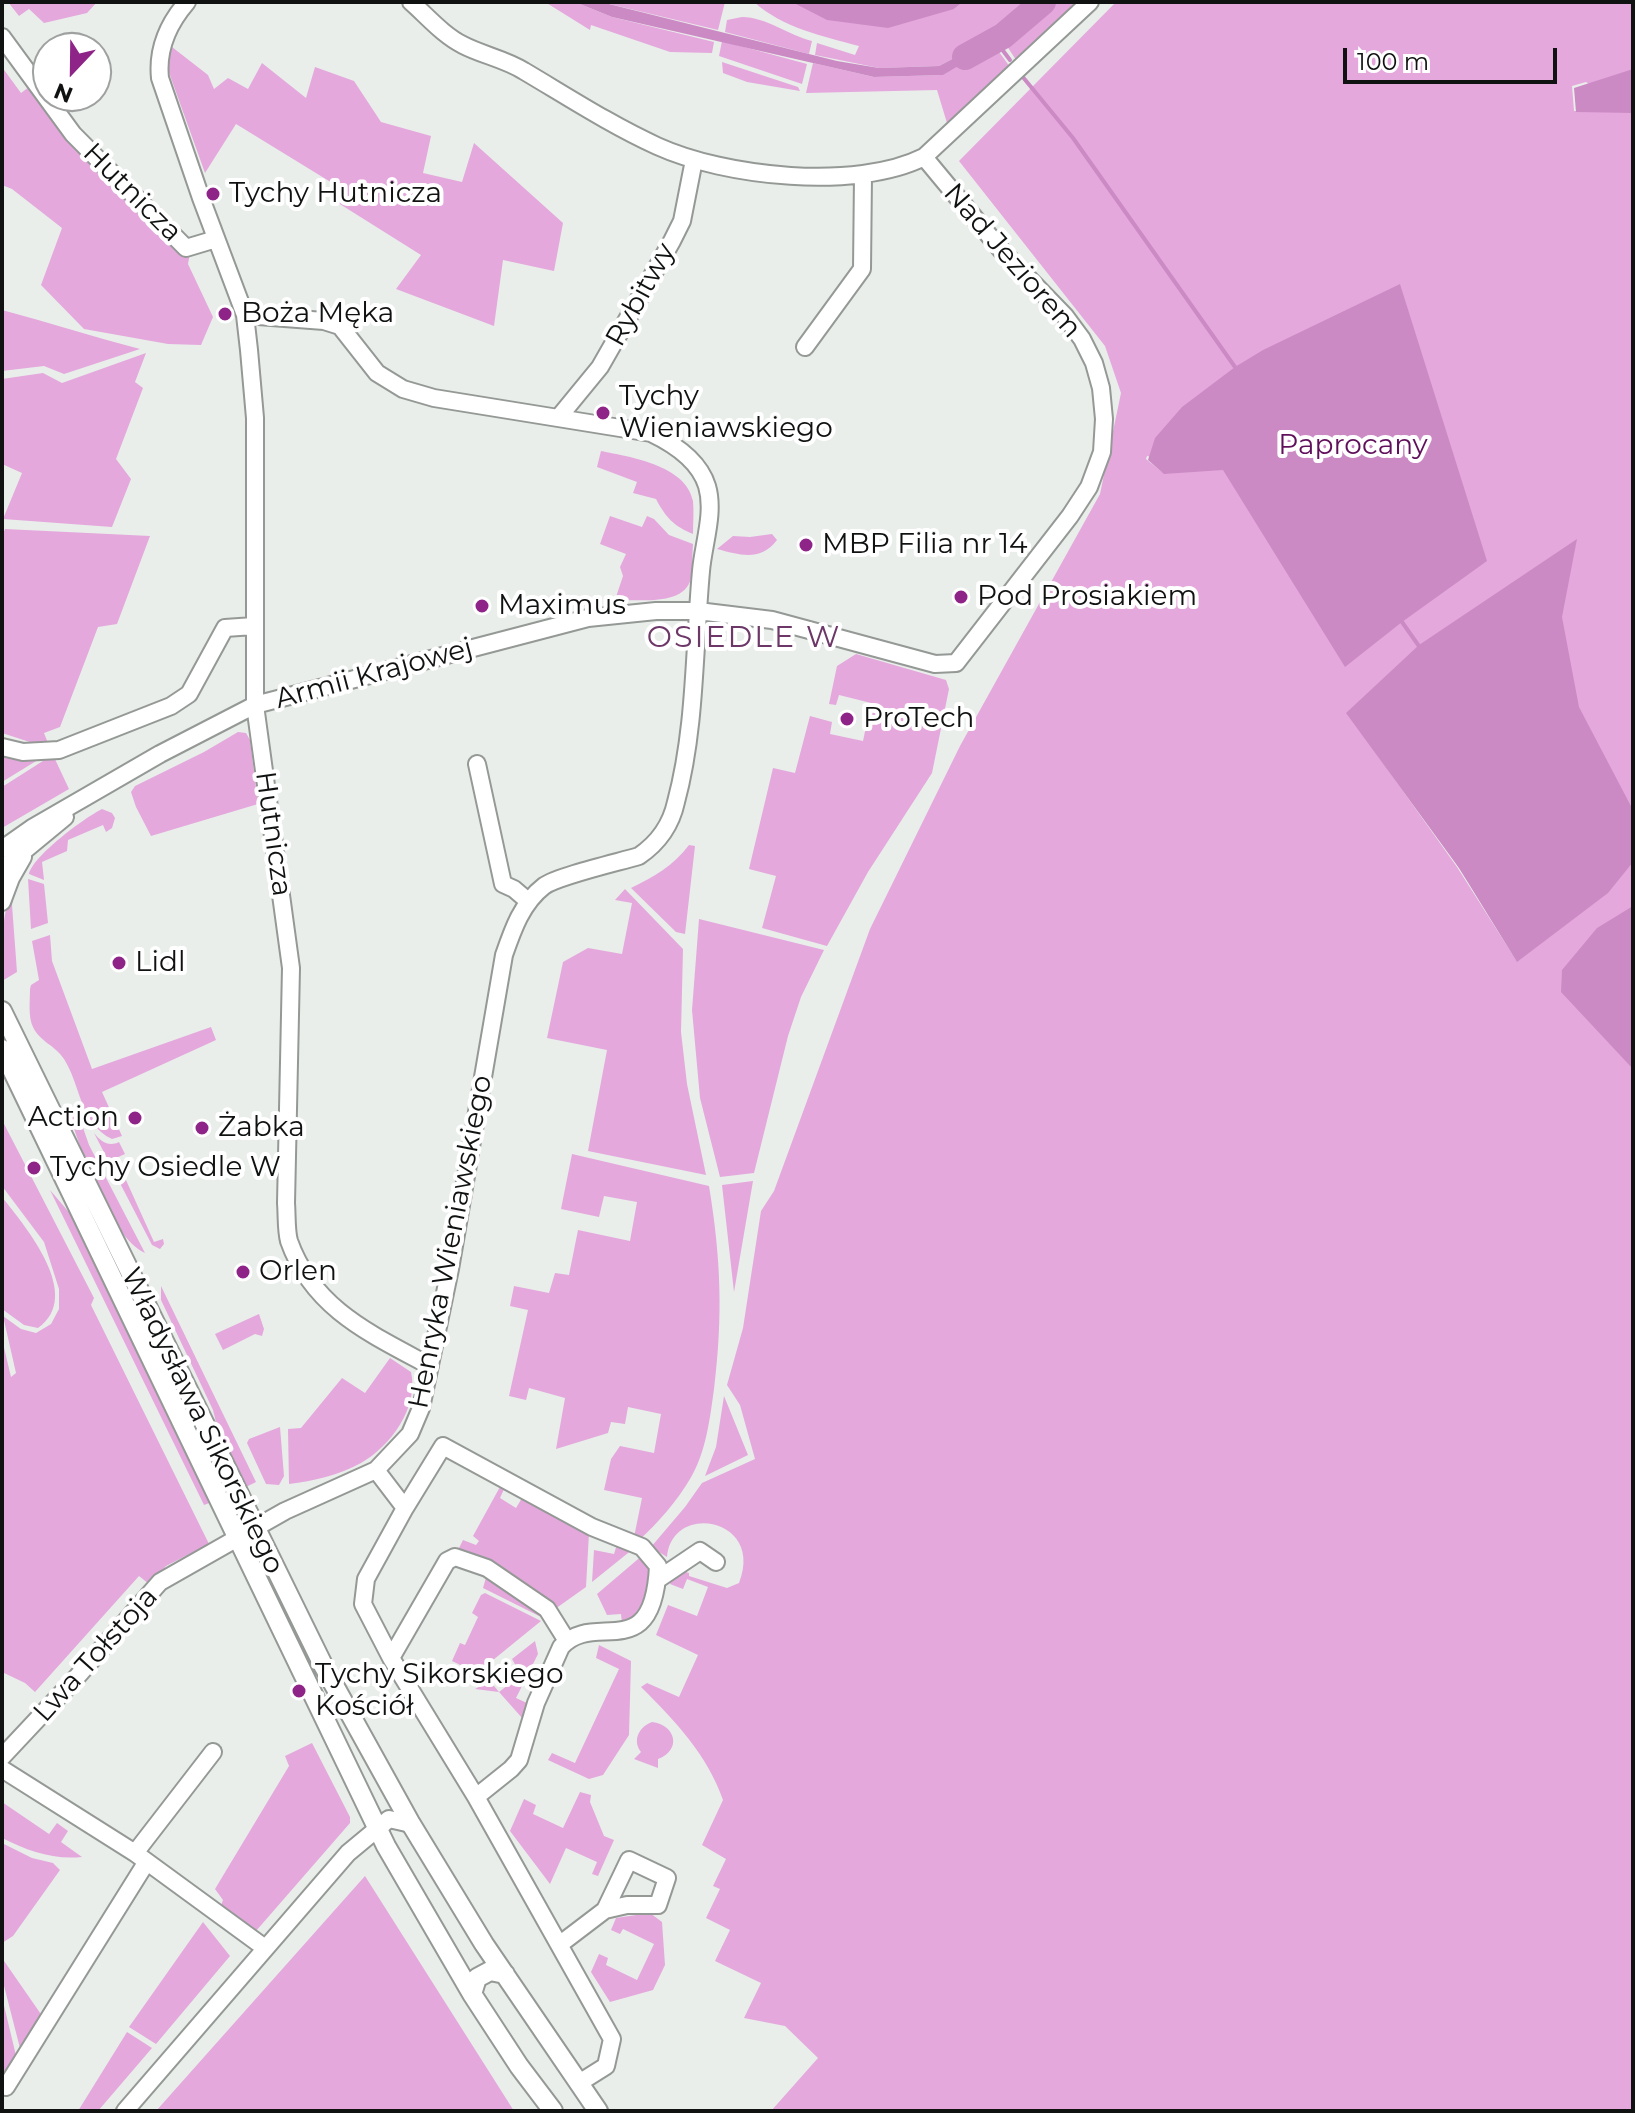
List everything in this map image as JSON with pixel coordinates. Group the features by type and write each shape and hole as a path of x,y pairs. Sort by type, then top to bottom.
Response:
{"street":[{"name":"Hutnicza","path":"187,2 166,33 158,60 159,69 245,315 255,418 255,705 291,968 288,1238 317,1294 350,1320 430,1366"},
{"name":"Nad Jeziorem","path":"411,2 463,45 520,68 614,124 658,146 694,160 757,172 815,177 863,176 904,167 924,157 1090,2"},
{"name":"Hutnicza","path":"2,37 73,134 186,248 216,239"},
{"name":"Nad Jeziorem","path":"924,157 1002,251 1065,316 1082,339 1094,363 1101,388 1104,419 1102,452 1089,487 961,657"},
{"name":"Rybitwy","path":"559,417 600,367 672,241 682,221 694,160"},
{"path":"805,347 862,269 863,176"},
{"path":"245,315 324,321 340,326 377,373 403,389 434,398 651,433 676,445 697,467 707,487 709,512 684,764 676,805 662,837 639,856 546,884 528,901 503,884 477,764"},
{"name":"Armii Krajowej","path":"6,843 182,742 255,705 588,618 656,611 698,611 772,620 935,664 956,663 961,657"},
{"path":"2,747 23,752 59,750 171,706 189,694 225,628 254,626"},
{"name":"Armii Krajowej","path":"2,869 85,799"},
{"path":"2,902 16,868 31,846"},
{"name":"Henryka Wieniawskiego","path":"247,1534 285,1511 376,1470 410,1434 421,1408 430,1366 504,955 512,931 528,901"},
{"name":"Władysława Sikorskiego","path":"2,1010 247,1534 377,1827 472,1994 553,2111"},
{"name":"Władysława Sikorskiego","path":"3,1054 247,1534 411,1824 505,1974 598,2111"},
{"path":"476,1797 519,1760 536,1703 559,1650 567,1641 581,1635 636,1627 648,1607 658,1566 642,1547 592,1527 443,1446 366,1579 363,1604 391,1658 476,1797 612,2039 606,2066 579,2083"},
{"path":"376,1470 405,1508"},
{"name":"Lwa Tołstoja","path":"2,1757 160,1582 247,1534"},
{"path":"657,1580 700,1551 716,1562"},
{"path":"391,1658 447,1561 455,1557 487,1568 547,1609 567,1641"},
{"path":"6,2087 140,1858 213,1752"},
{"path":"2,1769 140,1858 265,1948"},
{"path":"125,2111 348,1853 389,1819 411,1824"},
{"path":"559,1945 605,1910"},
{"path":"436,1934 450,1936 461,1928 466,1914"},
{"path":"472,1994 477,1978 490,1971 505,1974"}],"green space":[{"path":"8,2 97,2 87,13 44,23 29,9 19,16"},
{"path":"545,2 575,2 612,17 714,42 712,53 670,52 591,25 590,30"},
{"path":"601,2 725,2 718,30"},
{"path":"754,2 839,2 954,9 963,2 1030,2 992,38 939,66 879,68 815,55 817,43 855,55 859,46 790,25"},
{"path":"1053,2 1079,2 1016,60 1003,40 1017,34"},
{"name":"Paprocany","path":"1116,2 1633,2 1633,2111 771,2111 818,2058 785,2026 744,2018 761,1983 715,1961 730,1930 706,1918 720,1889 713,1886 726,1859 702,1845 723,1800 699,1753 641,1687 647,1683 679,1697 698,1655 656,1635 668,1605 697,1616 708,1587 687,1579 683,1589 670,1584 676,1569 727,1588 739,1583 744,1561 739,1544 729,1531 715,1525 699,1523 684,1528 673,1539 667,1557 651,1547 702,1483 755,1459 740,1405 727,1385 743,1328 761,1211 774,1191 870,929 960,746 1100,494 1121,393 1105,346 959,161","holes":["1586,82 1622,110 1574,111 1572,86","1147,456 1203,470 1162,472 1146,459","1373,749 1389,763 1519,958 1516,960 1457,867"]},
{"path":"742,17 760,20 812,41 809,54 725,32 727,20"},
{"path":"722,41 807,64 802,84 719,56"},
{"path":"994,45 1010,67 947,123 937,90 806,93 813,63 874,77 942,75"},
{"path":"172,47 208,75 214,89 228,78 248,89 262,63 306,98 315,67 354,81 381,122 431,136 423,173 462,182 474,143 563,223 554,271 503,260 494,326 396,289 421,255 335,201 342,189 236,124 205,173 167,67"},
{"path":"722,62 798,87 800,91 747,82 723,73"},
{"path":"2,67 21,93 29,87 32,91 32,112 48,112 180,254 190,253 188,264 213,317 201,345 168,344 84,329 41,285 62,228 12,189 2,185"},
{"path":"2,310 140,349 64,374 44,366 2,371"},
{"path":"146,353 135,382 143,388 116,459 131,479 112,527 3,519 22,473 2,464 2,379 43,373 62,383"},
{"path":"601,451 655,465 680,479 693,501 693,534 671,521 656,499 633,493 637,482 597,467"},
{"path":"610,516 642,527 647,516 669,535 693,544 691,578 680,594 659,600 615,600 623,576 620,567 626,554 600,544"},
{"path":"5,529 150,536 117,624 98,627 60,727 44,733 48,743 39,745 2,733 2,537"},
{"path":"772,534 777,540 757,554 742,555 717,549 733,536"},
{"path":"856,654 946,680 949,689 932,773 868,872 827,946 762,928 776,876 749,869 773,768 795,773 810,716 832,722 830,734 863,741 871,703 839,695 836,705 829,704 837,666"},
{"path":"238,732 246,733 250,740 258,804 151,836 131,792 135,786"},
{"path":"2,750 41,758 2,782"},
{"path":"54,757 69,789 2,828 2,787"},
{"path":"102,809 112,813 115,818 112,828 106,832 103,825 68,840 67,851 42,862 44,880 29,874 49,848"},
{"path":"689,845 695,846 685,934 676,932 631,888 663,870"},
{"path":"28,879 44,884 48,923 31,929"},
{"path":"16,881 12,905 17,972 2,981 5,917"},
{"path":"625,889 683,949 681,1032 687,1084 706,1175 588,1151 607,1050 547,1038 563,962 588,948 622,954 632,903 615,900"},
{"path":"699,919 824,950 801,997 788,1036 754,1173 720,1177 700,1098 692,1010"},
{"path":"50,935 52,961 92,1069 211,1027 216,1040 102,1092 122,1136 112,1139 93,1124 64,1059 39,1036 31,1023 30,989 39,980 32,941"},
{"path":"68,1107 80,1119 89,1145 145,1253 132,1244 108,1210 87,1166"},
{"path":"2,1120 94,1298 91,1305 209,1544 166,1566 149,1584 139,1576 35,1692 25,1683 2,1672 2,1339 11,1377 16,1373 3,1316 21,1329 36,1333 51,1324 59,1309 59,1289 44,1242 2,1186"},
{"path":"94,1133 105,1143 119,1142 125,1154 116,1158 154,1242 163,1239 160,1249 152,1245"},
{"path":"572,1154 709,1186 716,1238 720,1312 709,1423 704,1447 690,1479 667,1511 639,1540 634,1537 642,1498 604,1490 611,1459 620,1446 654,1453 661,1414 628,1407 625,1424 611,1422 608,1433 556,1449 565,1398 529,1388 526,1400 509,1396 528,1310 510,1306 514,1286 549,1293 555,1273 569,1275 578,1230 630,1241 637,1202 604,1196 599,1217 561,1209"},
{"path":"753,1181 734,1292 722,1185"},
{"path":"50,1190 73,1217 212,1502 204,1505"},
{"path":"2,1197 36,1243 53,1280 55,1298 51,1314 38,1328 24,1325 2,1309"},
{"path":"161,1286 256,1482 244,1488 219,1434 213,1410 161,1300"},
{"path":"259,1314 264,1329 262,1336 255,1334 223,1350 215,1334"},
{"path":"390,1358 411,1372 412,1385 407,1412 392,1436 372,1456 353,1467 326,1477 289,1484 288,1429 301,1428 342,1378 365,1393"},
{"path":"724,1396 748,1455 705,1476 716,1447"},
{"path":"280,1427 284,1476 279,1485 266,1484 247,1443 249,1439"},
{"path":"501,1485 505,1487 500,1498 516,1508 522,1498 589,1533 586,1587 555,1609 497,1566 458,1550 463,1540 476,1545 479,1541 473,1536"},
{"path":"618,1541 633,1549 592,1582 594,1550 614,1554"},
{"path":"644,1554 649,1572 646,1593 637,1612 622,1623 621,1614 607,1615 597,1594"},
{"path":"487,1574 544,1615 545,1619 483,1588"},
{"path":"485,1593 541,1621 477,1673 452,1661 460,1643 465,1645 478,1617 472,1613"},
{"path":"535,1641 538,1654 516,1698 527,1703 523,1719 499,1692 521,1675 512,1659"},
{"path":"599,1645 631,1661 629,1735 603,1775 589,1779 548,1760 552,1753 575,1763 619,1669 596,1658"},
{"path":"490,1681 499,1692 475,1689"},
{"path":"652,1722 666,1728 673,1738 671,1750 658,1759 658,1768 634,1759 641,1752 637,1743 638,1734"},
{"path":"312,1743 350,1817 350,1823 256,1931 220,1908 223,1900 215,1889 289,1766 285,1756"},
{"path":"580,1792 591,1795 590,1802 604,1836 614,1840 598,1876 592,1874 597,1862 566,1848 550,1884 510,1831 524,1799 536,1805 533,1814 563,1828"},
{"path":"2,1802 49,1834 57,1823 68,1831 61,1842 82,1857 41,1854 2,1838"},
{"path":"2,1843 32,1858 53,1863 60,1870 13,1936 2,1943"},
{"path":"365,1876 514,2111 156,2111"},
{"path":"650,1913 662,1922 665,1965 653,1990 610,2002 591,1972 599,1954 608,1958 606,1965 637,1980 654,1944 623,1929 620,1934 611,1930 616,1918"},
{"path":"203,1922 230,1956 156,2044 129,2027"},
{"path":"2,1958 45,2020 22,2056 2,1978"},
{"path":"2,1997 18,2064 2,2086"},
{"path":"127,2032 152,2048 98,2111 78,2111"}],"shaded area":[{"path":"575,2 601,2 837,61 879,68 939,66 992,38 994,45 943,75 874,77 612,17"},
{"path":"792,2 963,2 954,9 888,28 827,20"},
{"path":"1633,69 1633,113 1576,112 1574,88"},
{"path":"1400,284 1487,561 1345,667 1223,470 1164,474 1148,460 1155,438 1182,407 1235,367 1263,350"},
{"path":"1577,539 1562,617 1579,707 1633,810 1633,862 1608,893 1517,962 1459,868 1346,713 1419,645"},
{"path":"1633,906 1633,1069 1561,992 1562,970 1597,928"}],"waterway":[{"path":"965,57 1003,36 1043,2"},
{"path":"995,40 1010,60"},
{"path":"1022,76 1073,138 1235,367"},
{"path":"1402,622 1421,649"}],"place":[{"name":"Tychy Hutnicza","path":"213,194"},
{"name":"Boża Męka","path":"225,314"},
{"name":"Tychy Wieniawskiego","path":"603,413"},
{"name":"MBP Filia nr 14","path":"806,545"},
{"name":"Pod Prosiakiem","path":"961,597"},
{"name":"Maximus","path":"482,606"},
{"name":"ProTech","path":"847,719"},
{"name":"Lidl","path":"119,963"},
{"name":"Action","path":"135,1118"},
{"name":"Żabka","path":"202,1128"},
{"name":"Tychy Osiedle W","path":"34,1168"},
{"name":"Orlen","path":"243,1272"},
{"name":"Tychy Sikorskiego Kościół","path":"299,1691"}],"district":[{"name":"OSIEDLE W","path":"744,638"}]}
